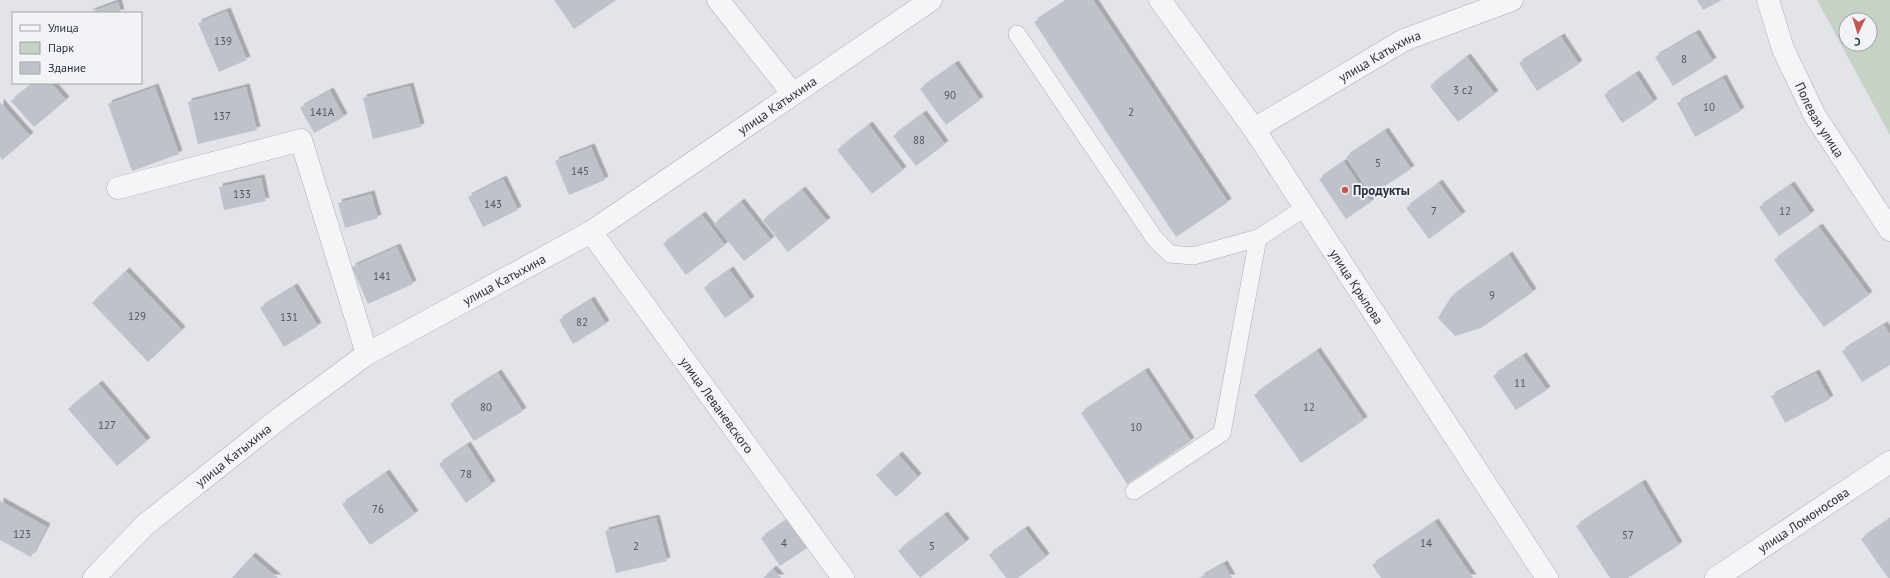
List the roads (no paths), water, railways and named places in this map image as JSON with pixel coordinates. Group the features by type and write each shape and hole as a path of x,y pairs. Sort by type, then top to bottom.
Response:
{"street":[{"path":"718,0 793,94"},
{"name":"улица Катыхина","path":"94,578 146,524 280,418 367,354 591,232 931,0"},
{"name":"улица Крылова","path":"1160,0 1254,128 1548,578"},
{"name":"улица Катыхина","path":"1254,128 1404,40 1512,0"},
{"name":"Полевая улица","path":"1768,0 1783,49 1815,116 1890,230"},
{"path":"118,188 301,140 367,354"},
{"name":"улица Леваневского","path":"591,232 843,578"},
{"name":"улица Ломоносова","path":"1716,578 1890,462"}],"lane":[{"path":"1017,34 1155,239 1170,254 1193,256 1258,238 1305,208"},
{"path":"1134,491 1222,433 1258,238"}],"place":[{"name":"Продукты","path":"1345,190"}]}
